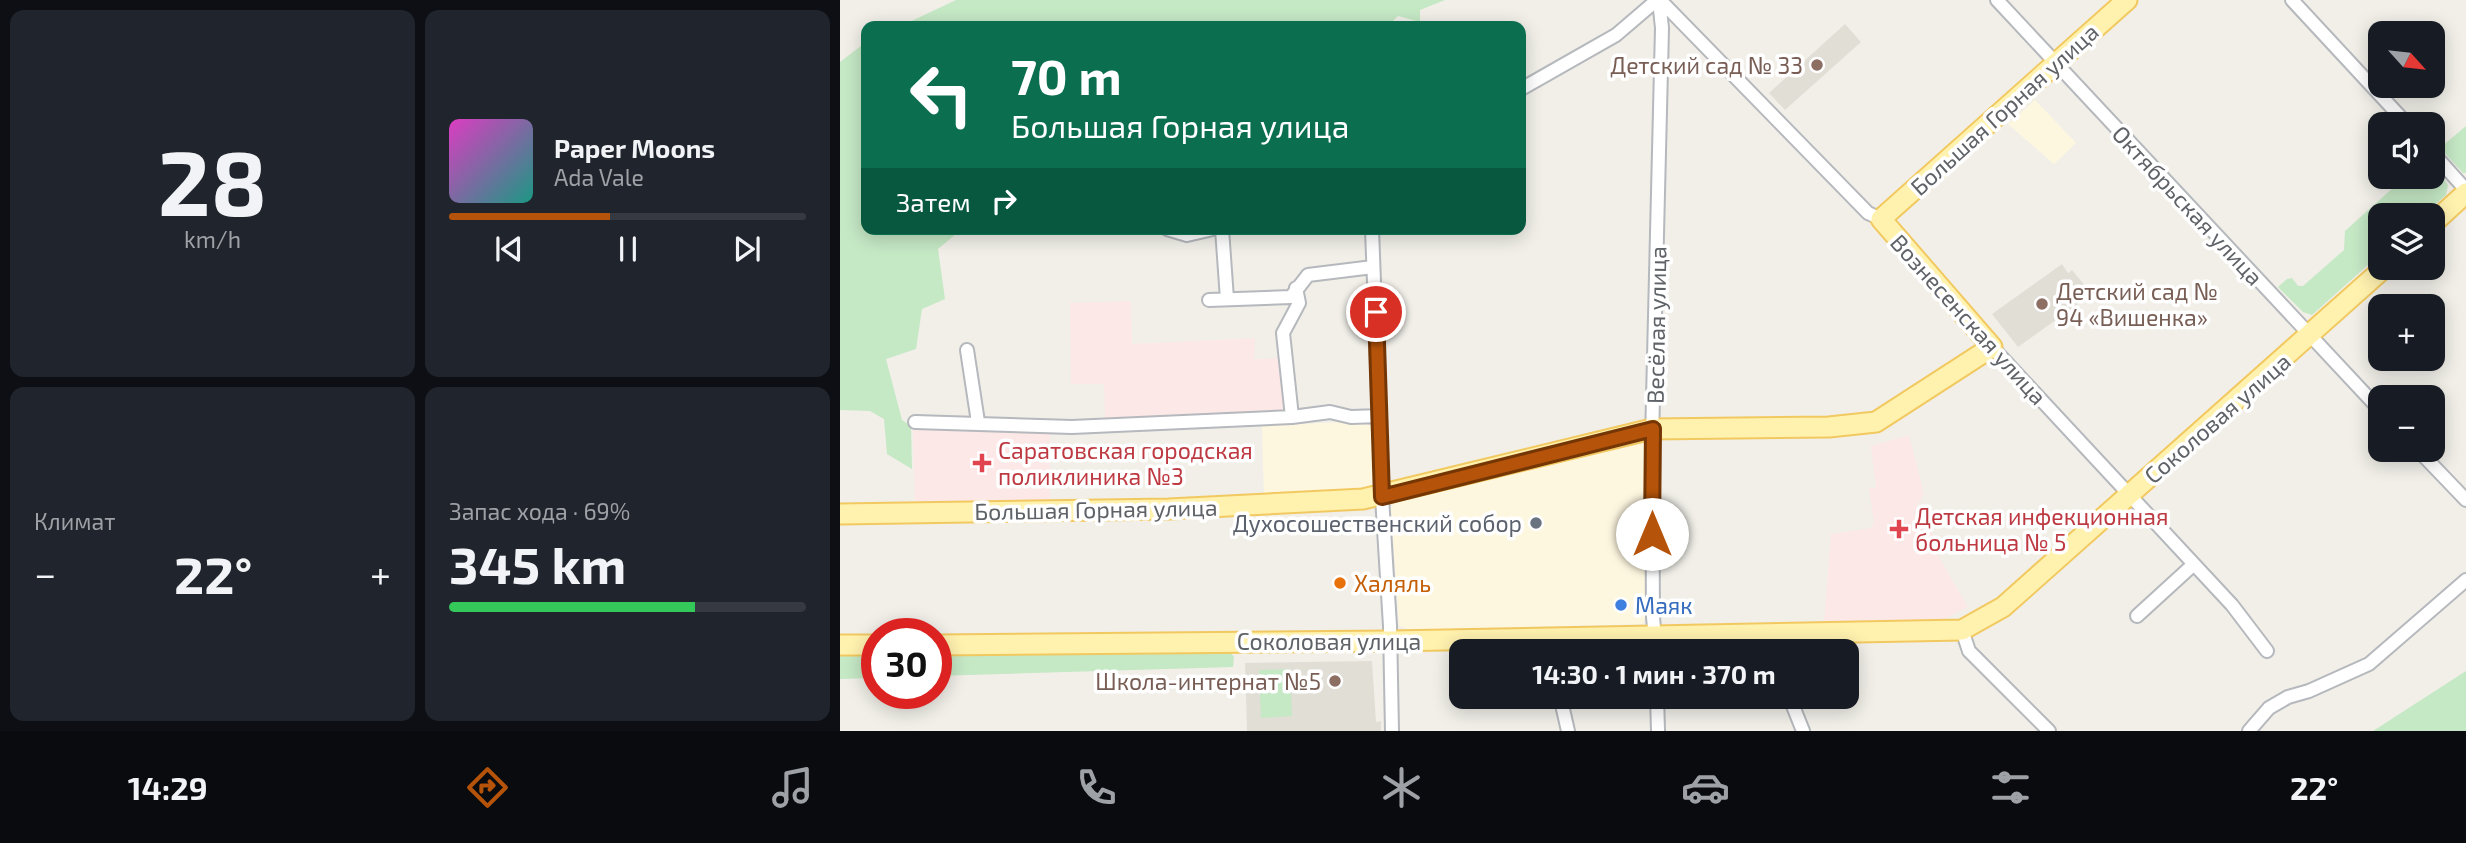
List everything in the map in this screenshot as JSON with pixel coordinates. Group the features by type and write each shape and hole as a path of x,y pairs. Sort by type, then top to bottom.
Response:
{"main road":[{"name":"Большая Горная улица","path":"1881,219 2127,0"},
{"path":"2445,212 2466,192"},
{"name":"Вознесенская улица","path":"1881,219 1992,347"},
{"name":"Соколовая улица","path":"1821,639 1962,630 2003,607 2371,280"},
{"name":"Большая Горная улица","path":"840,514 1169,509 1382,497 1653,429 1829,427 1876,422 1992,347"},
{"name":"Соколовая улица","path":"952,645 1449,642"},
{"path":"840,645 861,645"}],"street":[{"path":"1526,86 1616,35 1659,0"},
{"name":"Вознесенская улица","path":"1659,0 1868,213 1881,219"},
{"name":"Весёлая улица","path":"1655,639 1653,429 1662,28 1659,0"},
{"name":"Октябрьская улица","path":"1997,0 2368,397"},
{"path":"2292,0 2396,112"},
{"path":"2445,167 2466,192"},
{"path":"1222,235 1227,299"},
{"path":"1372,235 1392,731"},
{"path":"1209,300 1291,297 1308,275 1373,267"},
{"path":"1292,418 1283,333 1299,303 1296,288"},
{"name":"Вознесенская улица","path":"1992,347 2236,610 2267,651"},
{"path":"967,350 978,422"},
{"path":"915,422 1072,427 1292,418 1329,412 1351,417 1380,416"},
{"path":"2430,462 2466,500"},
{"path":"2137,616 2194,564"},
{"path":"2249,731 2269,708 2288,696 2309,691 2369,664 2466,580"},
{"path":"1962,630 1969,651 2049,731"},
{"path":"1563,709 1568,731"},
{"path":"1657,709 1657,731"},
{"path":"1794,709 1803,731"}],"shaded area":[{"name":"Детский сад № 33","path":"1845,24 1861,42 1785,110 1769,93"},
{"path":"2035,100 2076,143 2054,164 2008,124"},
{"name":"Детский сад № 94 «Вишенка»","path":"2062,264 2068,273 2072,270 2092,294 2018,347 1992,314"},
{"path":"1131,301 1132,344 1255,338 1254,359 1283,358 1283,414 1105,420 1104,384 1071,384 1070,303"},
{"name":"Саратовская городская поликлиника №3","path":"1050,421 1050,501 915,504 913,424"},
{"path":"1363,421 1371,426 1374,486 1369,491 1264,497 1262,426"},
{"name":"Детская инфекционная больница № 5","path":"1909,435 1924,494 1917,506 1936,540 1933,547 1968,607 1942,620 1824,622 1831,534 1871,528 1874,523 1869,488 1876,488 1871,446"},
{"path":"1641,439 1645,448 1643,624 1412,630 1399,626 1391,507 1396,501"},
{"path":"1372,661 1376,722 1381,721 1381,731 1247,731 1245,663"}],"green space":[{"path":"956,0 1445,0 1420,10 1420,21 1398,16 1393,21 912,21"},
{"path":"861,46 861,235 955,235 938,249 945,299 922,309 916,349 886,359 902,420 911,426 912,469 887,454 884,419 870,411 840,410 840,62"},
{"path":"2466,126 2466,173 2445,153 2445,144"},
{"path":"2445,181 2448,185 2446,195 2437,203 2376,203 2392,189 2445,189"},
{"path":"2368,210 2368,265 2312,315 2303,312 2278,287 2292,278 2298,286 2303,286 2344,250 2345,231"},
{"path":"1228,649 1234,657 1233,667 952,676 952,652"},
{"path":"840,653 861,653 861,678 840,679"},
{"path":"1290,669 1292,716 1261,718 1259,670"},
{"path":"2466,671 2466,731 2373,731"}],"place":[{"name":"Детский сад № 33","path":"1817,65"},
{"name":"Детский сад № 94 «Вишенка»","path":"2042,304"},
{"name":"Саратовская городская поликлиника №3","path":"982,463"},
{"name":"Духосошественский собор","path":"1536,523"},
{"name":"Детская инфекционная больница № 5","path":"1899,529"},
{"name":"Халяль","path":"1340,583"},
{"name":"Маяк","path":"1621,605"},
{"name":"Школа-интернат №5","path":"1335,681"}],"route":[{"path":"1376,312 1382,497 1653,429 1652,534"}]}
